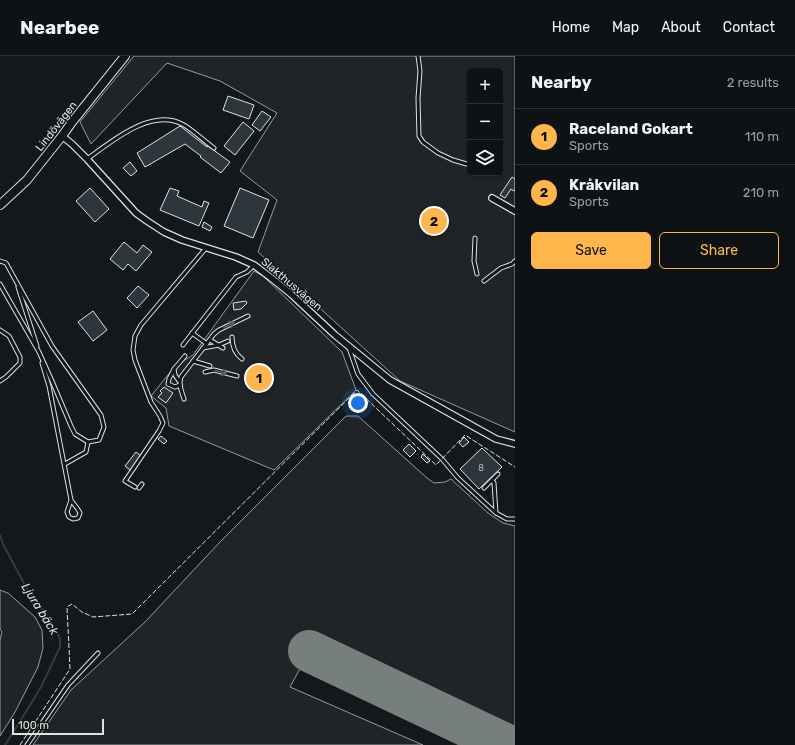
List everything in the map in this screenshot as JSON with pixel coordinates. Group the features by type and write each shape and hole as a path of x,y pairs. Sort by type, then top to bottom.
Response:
{"main road":[{"name":"Lindövägen","path":"0,205 26,180 124,56"}],"street":[{"name":"Slakthusvägen","path":"62,136 72,144 136,213 147,221 164,232 182,240 236,257 254,265 291,294 335,335 390,380 496,439 515,444"},
{"path":"492,198 515,211"}],"lane":[{"path":"418,56 420,71 418,98 419,136 423,142 438,153 467,164"},
{"path":"87,160 134,128 144,123 161,120 176,121 184,124 214,148"},
{"path":"475,238 474,261 477,274"},
{"path":"142,484 137,488 125,481 163,423 151,402 135,360 133,350 135,336 140,325 206,248"},
{"path":"0,261 6,263 52,346 101,415 104,427 99,440 88,442 76,434 71,426 39,352 0,284"},
{"path":"484,281 501,268 512,264 515,261"},
{"path":"183,345 236,276 248,272 254,265"},
{"path":"15,279 49,386 71,500 67,512 69,517 73,519 78,518 80,513 78,508 71,500"},
{"path":"0,294 4,292"},
{"path":"184,356 174,369 169,379 168,384 175,387 180,383 181,377 214,334 248,316"},
{"path":"0,330 10,336 20,357 20,363 6,377 0,380"},
{"path":"192,333 207,344"},
{"path":"232,337 232,345 237,355 242,359"},
{"path":"210,340 223,348"},
{"path":"203,348 219,345 228,341"},
{"path":"349,346 358,374 373,394 442,459 458,478 496,513 507,519 515,519"},
{"path":"194,361 210,366"},
{"path":"174,369 175,375 180,383 184,399"},
{"path":"205,372 214,370 237,376"},
{"path":"65,464 86,452 88,442"},
{"path":"484,488 498,474"},
{"path":"492,480 494,483 496,513"},
{"path":"27,745 68,685 98,653"}],"shaded area":[{"path":"134,56 515,56 515,432 400,381 258,252 277,200 240,171 277,113 220,81 167,63 91,144 80,122"},
{"path":"254,271 263,276 342,352 356,390 274,470 169,426 166,408 151,396 175,366 193,355"},
{"path":"346,416 358,416 434,483 445,482 451,479 488,513 503,523 515,526 515,731 316,636 290,687 423,745 33,745 71,690 145,622 219,543"},
{"path":"0,590 8,593 35,617 42,630 43,648 38,667 15,712 0,736 0,640 2,632 0,629"}],"building":[{"path":"228,96 254,105 249,119 223,110"},
{"path":"262,111 271,117 260,131 252,125"},
{"path":"243,122 254,131 235,155 224,146"},
{"path":"180,126 207,147 208,146 230,162 221,173 185,144 145,167 137,153"},
{"path":"130,162 137,171 131,176 123,168"},
{"path":"512,177 515,179 515,190 514,191 511,189 505,198 500,195"},
{"path":"90,188 109,209 95,222 76,201"},
{"path":"170,188 179,191 177,196 202,207 204,201 209,203 199,226 160,210"},
{"path":"240,188 269,200 253,238 224,226"},
{"path":"204,222 212,227 210,231 202,227"},
{"path":"124,242 137,253 143,245 152,252 136,271 128,264 123,270 110,259"},
{"path":"138,286 149,295 137,308 127,298"},
{"path":"246,301 247,303 241,309 234,310 233,303"},
{"path":"93,311 107,330 93,341 78,322"},
{"path":"164,387 173,393 166,403 158,397 162,393 160,391"},
{"path":"161,436 167,441 164,444 158,439"},
{"path":"464,437 469,442 463,447 459,443"},
{"path":"409,444 416,451 410,457 403,450"},
{"path":"482,448 502,467 479,489 460,469"},
{"path":"136,452 141,456 130,470 125,466"},
{"path":"423,454 430,461 427,463 421,457"}],"waterway":[{"name":"Ljura bäck","path":"0,535 3,544 27,589 48,617 57,631 60,640 60,647 41,687 5,745"}],"runway":[{"path":"309,651 507,745"}],"fence":[{"path":"20,745 70,669 67,607 72,604 82,612 93,617 132,614 357,390 436,465 465,435 515,467"}],"place":[{"name":"Kråkvilan","path":"434,221"},
{"name":"Raceland Gokart","path":"259,378"}]}
